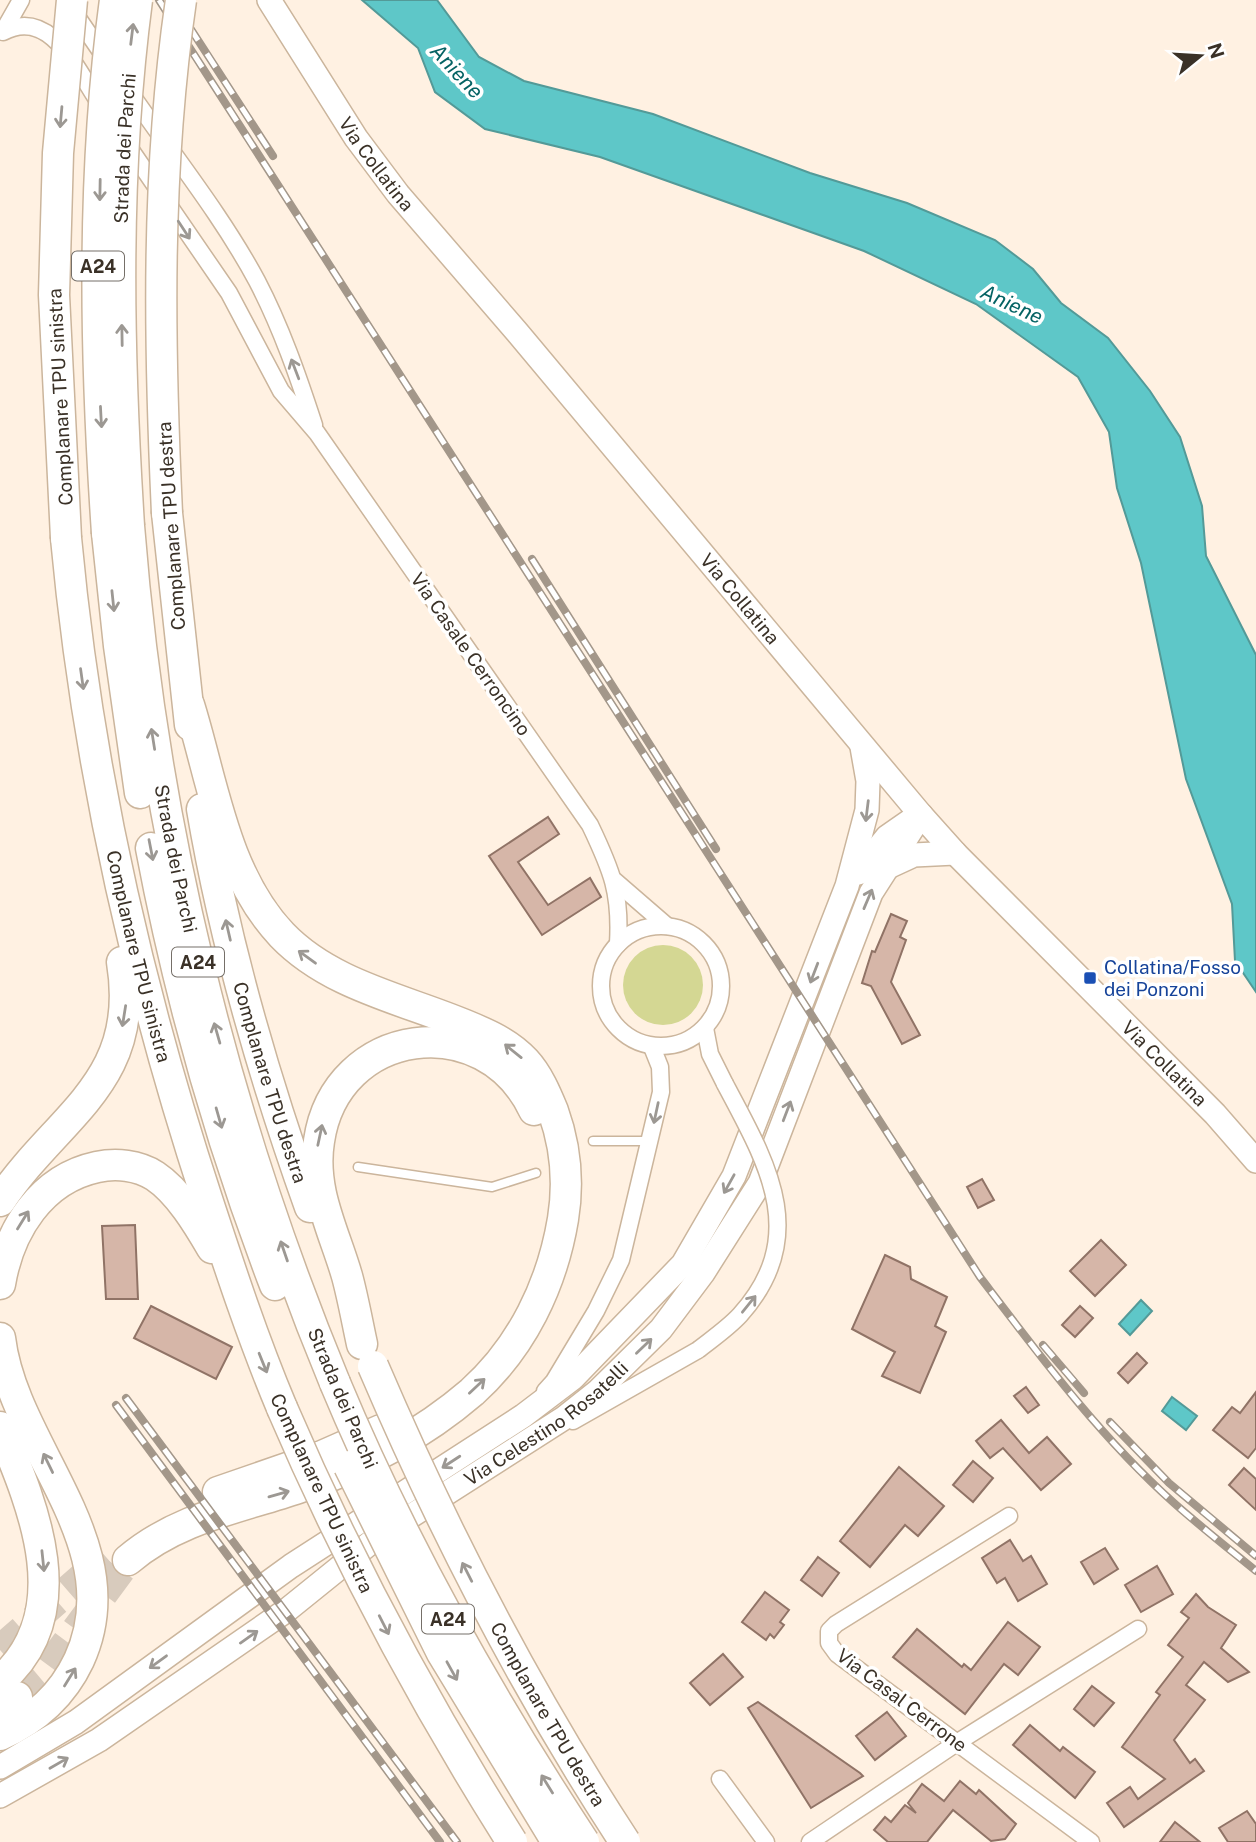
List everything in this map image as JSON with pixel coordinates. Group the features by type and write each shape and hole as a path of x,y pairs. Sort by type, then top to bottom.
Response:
{"highway":[{"name":"Complanare TPU sinistra","path":"72,0 58,153 54,295 66,538 75,632 97,779 150,1014 179,1114 247,1318 282,1408 337,1529 399,1653 447,1740 512,1842"},
{"name":"Strada dei Parchi","path":"115,0 100,166 98,282 131,733 152,854 176,961 191,1023 249,1213 326,1386 372,1516 430,1630 482,1722 557,1842"},
{"name":"Strada dei Parchi","path":"118,529 122,408 122,168 137,0"},
{"name":"Complanare TPU destra","path":"181,0 166,132 160,275 167,513 195,771 212,870 245,997 301,1182 368,1355 483,1603 563,1742 625,1842"},
{"path":"188,705 234,860 266,916 293,946 325,969 487,1035 524,1061 538,1080 557,1122 566,1167 566,1196 554,1261 538,1303 509,1351 470,1394 429,1424 364,1462 298,1488 181,1526 123,1554 145,1527 183,1507 331,1453 400,1419 463,1372 505,1322 532,1269 546,1216 550,1189 546,1147 539,1119 522,1089 495,1064 463,1047 424,1042 408,1043 383,1052 344,1081 328,1108 317,1151 319,1189 347,1276 368,1355"},
{"path":"0,1201 30,1162 89,1099 110,1065 121,1031 126,999 125,976 99,846 97,779"},
{"path":"0,1284 16,1233 44,1193 82,1171 106,1165 127,1166 161,1180 190,1214 213,1251 247,1318"},
{"path":"0,1338 17,1400 83,1543 94,1597 92,1623 85,1646 64,1685 37,1714 0,1735"},
{"name":"Strada dei Parchi","path":"326,1386 379,1481 449,1621 489,1691 584,1842"},
{"path":"0,1427 32,1508 42,1551 44,1586 43,1607 33,1639 15,1667 5,1695"}],"street":[{"path":"1,33 17,11 21,0"},
{"name":"Via Casale Cerroncino","path":"66,0 240,253 284,341 317,433"},
{"name":"Via Collatina","path":"269,0 356,138 398,194 517,332 861,744 955,853 1215,1114 1256,1161"},
{"name":"Via Casale Cerroncino","path":"1,33 20,24 32,24 46,31 59,44 229,293 281,391 317,433 590,825 615,881 620,911 618,944 605,963 601,984 604,1006 615,1025 632,1039 652,1046"},
{"name":"Via Celestino Rosatelli","path":"0,1767 76,1722 291,1566 523,1416 573,1378 683,1264 734,1175 847,887 863,835 868,802 861,744"},
{"name":"Via Celestino Rosatelli","path":"847,887 887,837 921,814"},
{"name":"Via Celestino Rosatelli","path":"0,1796 100,1740 287,1610 375,1539 564,1418 598,1391 661,1329 703,1273 760,1183 852,938 882,871 921,814"},
{"path":"882,871 914,855 955,853"},
{"name":"Via Casale Cerroncino","path":"615,881 667,926 686,931 702,942 714,957 720,975 721,994 716,1012 705,1028"},
{"path":"618,944 632,933 649,927 667,926"},
{"path":"485,1470 698,1350 738,1318 770,1271 777,1242 778,1200 769,1171 710,1054 705,1028 690,1040 671,1046 652,1046 660,1067 661,1092 621,1261 554,1381 523,1416"},
{"name":"Via Casal Cerrone","path":"1009,1516 836,1623 828,1635 837,1654 1091,1842"},
{"path":"810,1842 958,1742 1138,1629"},
{"path":"720,1779 766,1842"}],"lane":[{"path":"593,1141 651,1141"},
{"path":"358,1167 492,1187 536,1172"}],"green space":[{"path":"663,945 678,948 691,957 700,970 703,985 700,1000 691,1013 678,1022 663,1025 648,1022 635,1013 626,1000 623,985 626,970 635,957 648,948"}],"water":[{"name":"Aniene","path":"362,0 437,0 479,57 524,81 653,114 810,173 907,203 995,240 1033,269 1061,303 1108,338 1150,391 1180,437 1202,506 1206,556 1256,655 1256,992 1235,961 1232,904 1186,779 1141,563 1117,488 1109,432 1078,377 976,304 864,251 600,157 485,129 435,92 418,48"},
{"path":"1141,1300 1152,1311 1130,1335 1119,1324"},
{"path":"1172,1397 1197,1416 1186,1430 1162,1411"}],"building":[{"path":"548,817 559,834 518,862 548,905 590,878 601,897 542,935 489,856"},
{"path":"891,914 907,921 900,937 906,940 891,982 920,1035 902,1044 871,986 862,983 872,951 875,952"},
{"path":"982,1179 994,1200 978,1208 967,1187"},
{"path":"135,1225 138,1299 106,1299 102,1226"},
{"path":"1101,1240 1126,1265 1095,1296 1070,1271"},
{"path":"885,1255 910,1267 911,1279 947,1297 935,1326 946,1332 920,1393 882,1376 895,1352 852,1329"},
{"path":"151,1306 232,1347 216,1379 134,1338"},
{"path":"1080,1306 1093,1318 1075,1337 1062,1325"},
{"path":"1137,1353 1147,1363 1128,1383 1118,1373"},
{"path":"1026,1387 1039,1405 1028,1413 1014,1396"},
{"path":"1256,1392 1256,1448 1248,1458 1213,1430 1232,1407 1240,1413"},
{"path":"1001,1420 1029,1453 1047,1437 1071,1464 1041,1490 1003,1448 990,1458 976,1441"},
{"path":"973,1461 993,1478 973,1502 953,1485"},
{"path":"899,1467 944,1506 918,1536 905,1525 870,1567 840,1541"},
{"path":"1244,1468 1256,1479 1256,1510 1229,1485"},
{"path":"1010,1540 1023,1561 1031,1556 1047,1584 1018,1601 1005,1578 997,1583 982,1558"},
{"path":"1105,1548 1118,1569 1094,1584 1081,1562"},
{"path":"818,1557 839,1573 822,1596 801,1580"},
{"path":"1157,1566 1173,1594 1141,1612 1125,1585"},
{"path":"765,1592 789,1610 780,1622 784,1625 774,1638 770,1634 766,1640 742,1622"},
{"path":"1196,1594 1208,1607 1236,1625 1221,1648 1249,1672 1228,1682 1204,1662 1186,1685 1205,1700 1174,1740 1190,1763 1195,1759 1204,1771 1124,1827 1107,1803 1130,1787 1138,1799 1165,1779 1122,1747 1160,1695 1156,1692 1183,1657 1168,1645 1189,1618 1181,1612"},
{"path":"1008,1622 1040,1647 1018,1675 1004,1664 965,1714 893,1657 917,1629 962,1667 964,1664 971,1670"},
{"path":"723,1654 743,1677 710,1705 690,1683"},
{"path":"1092,1686 1114,1703 1094,1726 1074,1709"},
{"path":"758,1702 863,1776 811,1808 748,1708"},
{"path":"887,1712 906,1736 875,1760 856,1736"},
{"path":"1030,1725 1060,1751 1063,1747 1095,1772 1075,1798 1013,1745"},
{"path":"960,1781 976,1794 979,1790 1016,1824 1005,1839 991,1841 953,1810 927,1842 888,1842 874,1830 885,1817 891,1822 905,1805 916,1813 908,1803 922,1784 944,1801"},
{"path":"1247,1811 1256,1824 1256,1842 1228,1842 1219,1828"},
{"path":"1175,1822 1200,1842 1160,1842"}],"tunnel":[{"path":"0,1650 106,1557"},
{"path":"17,1697 42,1676 128,1560"}],"railway":[{"path":"159,0 980,1277 1072,1395 1121,1451 1174,1503 1256,1571"},
{"path":"172,0 273,156"},
{"path":"532,559 716,849"},
{"path":"1043,1345 1084,1393"},
{"path":"126,1398 457,1842"},
{"path":"116,1405 440,1842"},
{"path":"1110,1422 1169,1483 1256,1556"}],"place":[{"name":"Collatina/Fosso dei Ponzoni","path":"1090,978"}]}
